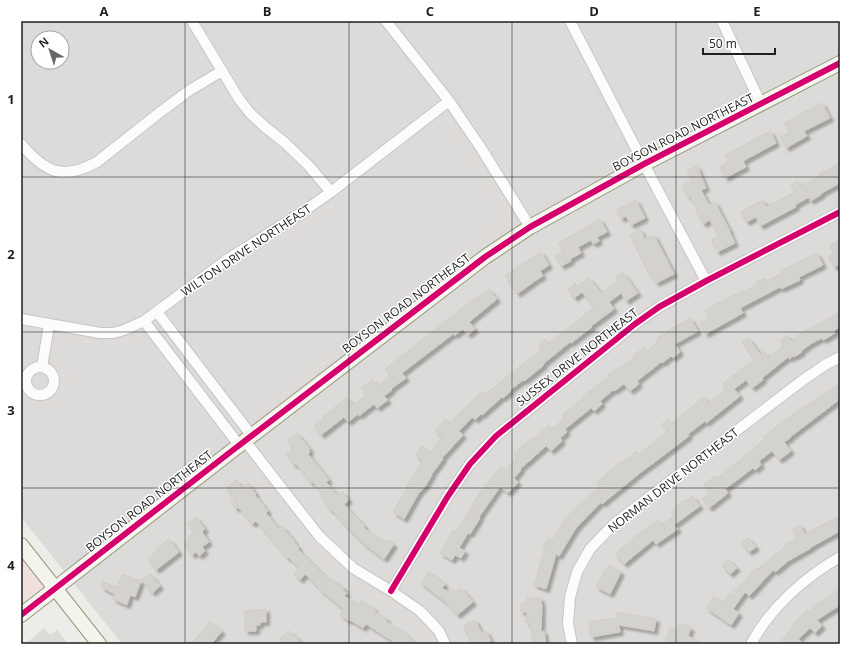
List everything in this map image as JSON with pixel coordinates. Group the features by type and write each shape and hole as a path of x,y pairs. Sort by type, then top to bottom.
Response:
{"main road":[{"name":"BOYSON ROAD NORTHEAST","path":"21,616 245,440 485,257 530,227 644,164 840,63"},
{"path":"21,546 99,644"}],"street":[{"path":"192,21 222,71 250,113 308,165 330,192"},
{"path":"386,21 449,101 482,148 530,227"},
{"path":"570,21 706,282"},
{"path":"722,21 761,104"},
{"path":"21,144 42,166 63,172 74,172 97,162 190,90 222,71"},
{"name":"WILTON DRIVE NORTHEAST","path":"21,319 100,333 113,333 124,330 144,321 228,259 304,211 449,101"},
{"name":"SUSSEX DRIVE NORTHEAST","path":"391,591 448,496 470,464 496,436 635,324 659,307 840,212"},
{"path":"156,312 245,440"},
{"path":"144,321 245,440 319,536 353,568 420,611 438,631 445,644"},
{"path":"42,367 49,324"},
{"name":"NORMAN DRIVE NORTHEAST","path":"572,644 568,623 570,597 577,572 590,548 620,519 824,365 840,357"},
{"path":"751,644 772,612 798,586 840,557"}],"path":[{"path":"442,113 483,172 513,220"},
{"path":"248,418 254,417 467,250 505,223 516,218"},
{"path":"21,364 32,355 37,329"},
{"path":"21,331 40,334"},
{"path":"21,397 30,403 41,405 53,401 60,395 64,387 64,376 61,368 55,360 60,333"}],"shaded area":[{"path":"21,21 840,21 840,644 122,644 21,517"},
{"path":"21,545 55,589 21,615"},
{"path":"44,628 50,635 57,630 68,644 25,644"}],"building":[{"path":"822,103 830,118 804,131 807,136 786,148 780,137 789,132 784,123"},
{"path":"770,131 776,143 743,161 746,167 725,178 720,167 728,162 725,155"},
{"path":"838,164 840,168 840,183 820,194 821,195 810,201 809,197 795,205 796,207 760,226 756,217 746,222 741,212 763,200 766,207 795,192 791,185 798,181 800,186 820,176 819,174"},
{"path":"697,166 706,188 701,190 709,205 715,202 735,243 717,252 711,240 718,236 710,220 703,224 690,196 688,197 682,186 691,181 687,171"},
{"path":"636,200 645,218 631,225 626,216 621,219 617,210"},
{"path":"600,219 607,232 597,237 599,241 593,244 591,240 578,247 581,253 570,259 571,261 561,266 555,256 563,251 559,243"},
{"path":"640,229 645,239 654,235 674,274 656,283 648,272 630,235"},
{"path":"840,240 840,264 834,267 828,257 834,253 830,245"},
{"path":"541,252 549,265 540,271 543,276 517,294 505,276"},
{"path":"817,253 823,265 799,277 800,280 781,289 780,287 740,308 743,313 705,334 700,323 709,318 705,310 742,291 743,292 757,284 756,282 765,278 767,281 782,273 781,271"},
{"path":"622,273 638,293 626,301 621,293 609,302 614,309 571,343 570,342 524,381 523,380 510,390 511,391 482,415 481,414 475,420 472,417 459,431 463,435 442,458 443,459 431,475 424,488 418,494 404,519 393,512 407,488 406,487 423,461 415,455 422,446 430,452 442,437 435,431 446,419 450,423 482,392 484,395 541,350 542,349 539,345 545,339 548,344 594,307 582,292 574,298 568,290 575,283 578,286 589,278 601,293 618,281 615,277"},
{"path":"489,289 497,299 469,322 475,329 468,335 463,329 455,335 453,334 402,373 406,378 384,396 388,400 377,408 374,404 359,416 358,414 348,422 344,417 321,435 314,426 324,418 322,417 347,398 353,405 367,395 361,388 372,380 377,386 391,375 385,369 475,298 476,299"},
{"path":"840,312 840,327 834,330 835,333 823,340 822,338 812,343 794,357 793,356 789,359 788,357 752,388 746,380 734,389 740,396 706,423 705,421 688,434 689,436 602,504 601,502 576,528 559,556 556,554 546,589 534,585 545,548 543,546 549,537 553,540 565,519 586,498 600,487 597,482 622,461 637,451 639,454 668,431 662,424 669,419 672,423 704,397 709,403 726,390 722,384 754,360 742,342 748,338 761,355 765,352 768,358 781,348 783,345 780,341 787,335 791,341 803,332"},
{"path":"690,318 698,331 675,344 680,352 673,358 671,356 662,363 661,362 637,381 639,384 630,391 624,384 614,391 613,390 600,401 602,404 594,411 591,408 565,429 567,432 560,438 562,441 551,451 546,446 520,469 521,470 514,478 518,482 508,493 500,487 479,517 480,518 470,534 468,533 459,548 465,551 461,558 455,555 452,560 440,553 453,530 456,532 473,505 472,504 487,483 501,467 505,470 517,457 514,454 520,448 549,425 552,429 564,419 562,415 583,398 582,397 610,376 608,375 634,358 633,356 644,347 647,351 657,343 657,338"},
{"path":"840,384 840,399 784,442 791,451 779,460 772,451 759,461 761,465 755,470 753,468 725,489 728,493 709,508 702,499 710,493 704,485 715,476 717,478 744,457 765,439 763,437 804,406 805,407"},
{"path":"297,433 310,449 308,454 329,480 326,482 338,496 343,492 349,500 344,504 365,526 364,528 385,543 388,540 394,544 384,559 364,544 332,510 331,511 321,497 323,495 313,482 311,483 286,454 294,449 287,441"},
{"path":"236,480 242,488 248,483 256,494 255,495 268,511 266,513 279,529 282,526 299,548 298,549 324,575 332,582 333,580 344,588 343,590 347,593 344,596 359,605 362,601 375,609 374,611 407,635 415,644 397,644 366,624 363,628 350,620 349,621 340,615 344,609 319,589 305,574 300,580 294,574 299,568 288,557 287,558 256,521 252,524 238,507 236,509 231,503 236,500 226,488"},
{"path":"692,496 700,506 674,525 678,529 656,544 653,540 624,564 615,554 658,520 662,525 674,516 671,512 678,507 677,505"},
{"path":"196,517 205,529 202,532 209,542 202,547 205,551 199,556 196,552 192,555 184,544 189,540 187,539 194,531 188,524"},
{"path":"837,517 840,523 840,531 788,561 775,572 773,570 749,596 745,592 733,609 739,613 731,625 706,608 714,596 723,602 729,593 731,595 756,568 758,569 787,545 786,544 797,538 792,530 800,525 805,534"},
{"path":"748,538 756,547 749,552 741,543"},
{"path":"169,539 179,552 156,570 148,559 158,550 156,548"},
{"path":"728,559 737,568 730,574 722,566"},
{"path":"609,565 621,572 610,594 596,587"},
{"path":"429,572 445,584 442,588 448,592 451,589 456,592 461,588 473,602 457,615 447,603 421,583"},
{"path":"123,574 141,581 135,597 130,595 127,605 113,599 115,594 101,587 103,582 117,587"},
{"path":"150,574 160,586 152,593 142,580"},
{"path":"840,589 840,605 817,620 822,626 815,633 810,628 798,639 804,644 787,644 782,640 795,622 807,610 808,612"},
{"path":"527,598 541,598 541,632 544,631 546,644 533,644 530,623 526,623 527,612 521,612 521,603 527,603"},
{"path":"266,609 266,622 260,622 260,625 256,625 256,631 245,631 245,611"},
{"path":"617,612 656,619 654,631 619,625 620,632 591,637 589,622 617,618"},
{"path":"475,620 482,633 486,631 491,641 484,644 472,644 464,625"},
{"path":"210,622 222,631 211,644 191,644"},
{"path":"680,623 691,628 688,636 703,644 673,644 665,640 670,628 677,630"},
{"path":"290,631 294,636 295,635 301,644 282,644 279,639"}],"cycle path":[{"path":"21,615 485,257 530,227 644,164 840,63"},
{"path":"391,591 448,496 470,464 496,436 635,324 659,307 840,212"}]}
